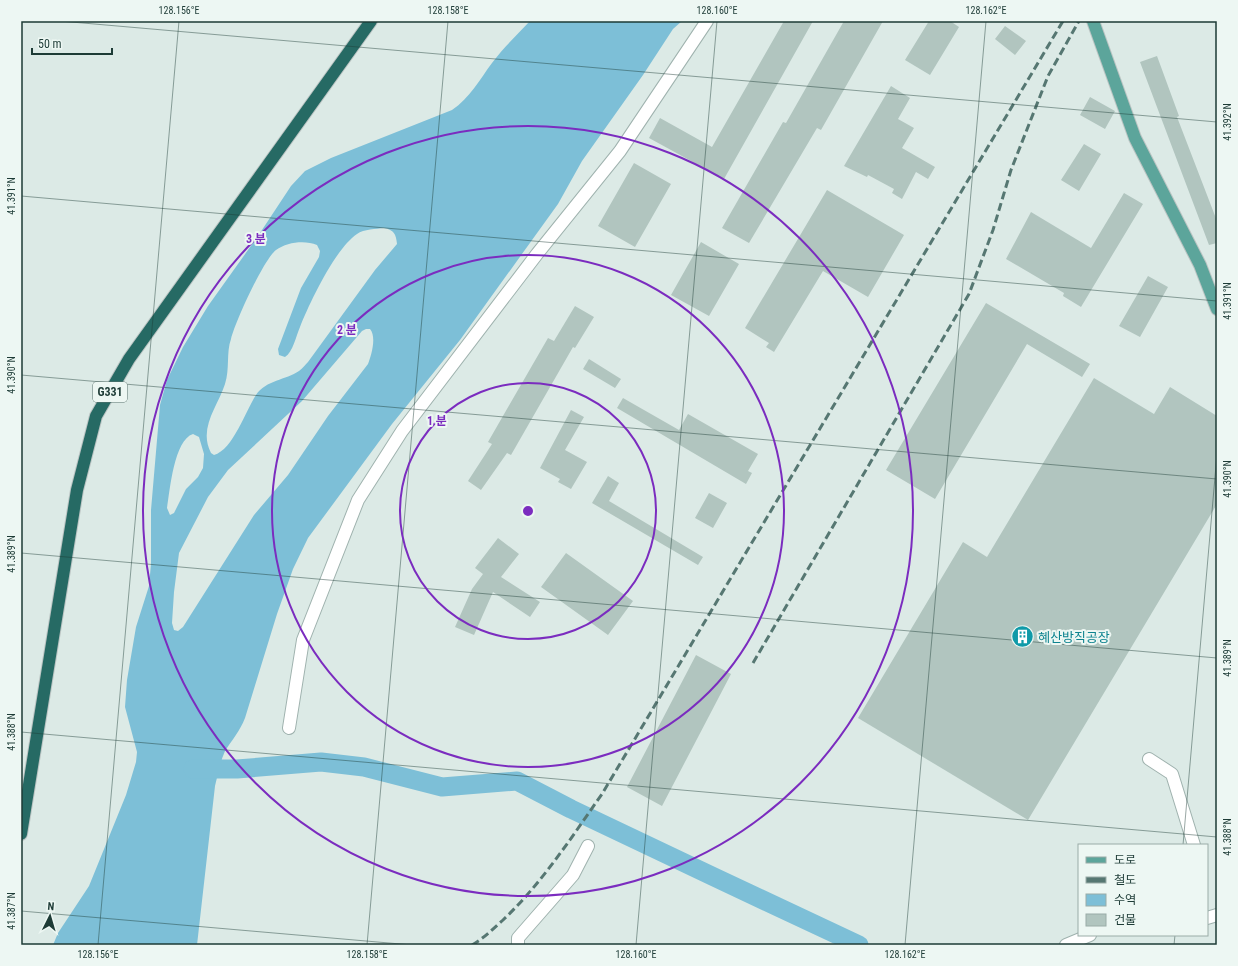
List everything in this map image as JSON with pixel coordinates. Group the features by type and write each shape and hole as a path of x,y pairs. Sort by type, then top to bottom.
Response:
{"highway":[{"name":"G331","path":"21,834 77,490 96,416 129,359 371,21"}],"main road":[{"path":"1093,21 1135,138 1200,265 1217,308"}],"street":[{"path":"289,728 302,640 358,500 402,431 537,254 620,151 707,21"},
{"path":"1149,759 1172,774 1194,844"},
{"path":"518,945 518,938 573,875 588,846"},
{"path":"1066,945 1088,936"}],"water":[{"path":"530,21 682,21 673,29 643,75 582,161 558,204 460,340 392,424 308,538 293,569 277,614 245,718 225,751 220,764 215,786 197,945 53,945 58,933 89,886 126,795 136,762 137,752 125,707 127,680 136,627 149,586 151,564 151,510 160,405 167,380 183,347 208,306 258,236 291,186 305,171 331,158 452,110 464,100 496,57","holes":["384,228 394,233 397,244 375,270 308,362 303,368 294,374 271,383 260,390 227,446 221,452 214,455 211,453 208,444 208,426 210,417 225,384 231,339 250,292 264,265 276,250 285,245 302,242 312,243 317,245 320,251 319,257 301,288 278,349 279,355 285,357 292,348 304,316 324,277 340,251 360,232","370,329 373,337 373,346 368,364 328,416 288,475 254,515 183,627 178,631 174,630 172,623 174,592 179,553 208,497 228,470 302,401 362,331","193,434 199,437 204,454 203,468 198,477 186,489 174,513 170,515 167,508 174,466 181,446 187,438"]}],"building":[{"path":"784,21 813,21 724,179 649,138 660,118 712,147"},
{"path":"844,21 883,21 821,130 817,128 749,243 722,228 783,122 786,123"},
{"path":"929,21 950,21 959,27 930,75 905,60"},
{"path":"1005,26 1026,41 1015,55 995,39"},
{"path":"1157,56 1179,116 1177,117 1217,221 1217,243 1209,245 1140,62"},
{"path":"891,86 910,98 898,119 914,128 902,148 935,167 928,179 916,172 902,199 892,193 894,189 868,175 867,177 844,166"},
{"path":"1090,97 1115,111 1105,129 1080,115"},
{"path":"1084,144 1101,154 1079,191 1061,180"},
{"path":"634,163 671,184 635,247 598,226"},
{"path":"827,190 904,235 868,297 823,271 774,352 766,347 769,343 745,328"},
{"path":"1124,193 1143,204 1081,307 1063,296 1064,293 1006,259 1031,212 1091,248"},
{"path":"701,242 739,264 709,316 671,295"},
{"path":"1148,276 1168,287 1140,337 1119,326"},
{"path":"986,303 1090,364 1082,377 1027,344 935,499 886,470"},
{"path":"575,306 594,317 575,348 573,347 511,455 507,453 481,490 468,481 492,444 488,442 548,338 554,341"},
{"path":"589,359 621,379 615,388 583,369"},
{"name":"혜산방직공장","path":"1094,378 1154,414 1170,387 1217,416 1217,504 1028,820 858,718 963,542 987,557"},
{"path":"623,398 679,430 688,414 758,454 748,471 752,473 746,484 617,408"},
{"path":"571,410 584,417 565,450 587,462 571,489 558,482 560,479 540,468"},
{"path":"608,476 619,483 609,501 703,557 698,565 592,503"},
{"path":"709,493 727,503 713,528 695,518"},
{"path":"498,538 519,554 501,577 540,602 530,617 493,592 474,635 455,627 472,589 483,574 475,568"},
{"path":"566,553 633,601 608,635 541,587"},
{"path":"696,655 731,674 662,806 627,787"}],"waterway":[{"path":"193,769 237,769 321,762 364,767 442,787 517,781 571,809 859,945"}],"railway":[{"path":"472,945 503,920 531,891 556,860 602,794 1063,21"},
{"path":"753,663 969,294 993,230 1011,170 1048,76 1079,21"}],"place":[{"name":"혜산방직공장","path":"1022,637"}]}
